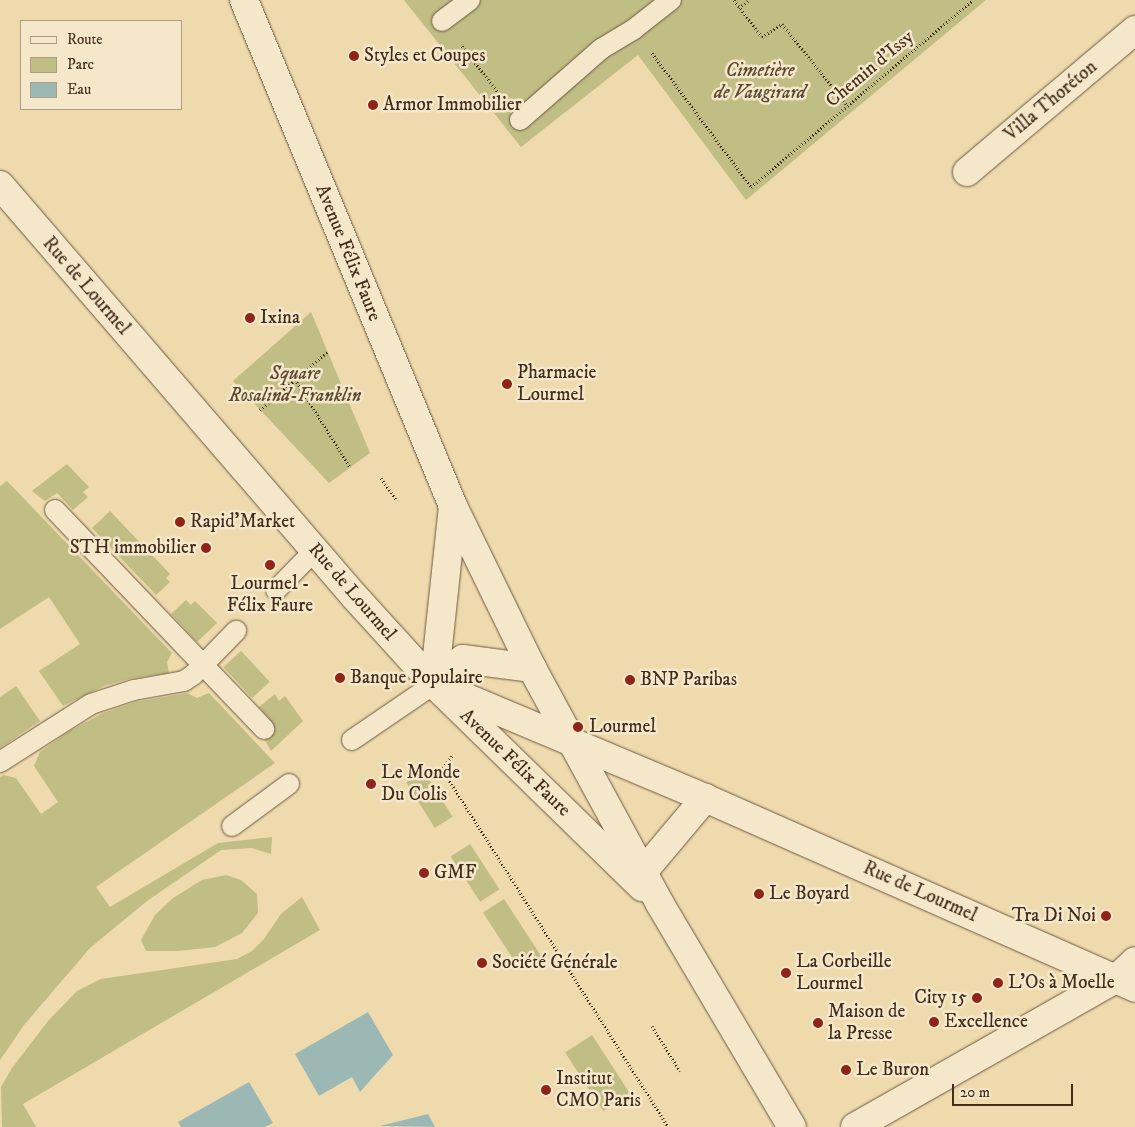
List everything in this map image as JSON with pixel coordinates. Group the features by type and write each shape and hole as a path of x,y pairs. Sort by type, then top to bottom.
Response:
{"street":[{"name":"Avenue Félix Faure","path":"244,0 452,506 532,668 660,904 792,1127"},
{"name":"Villa Thoréton","path":"967,172 1135,30"},
{"name":"Rue de Lourmel","path":"1,187 315,550 434,684 1129,976"},
{"name":"Avenue Félix Faure","path":"452,506 434,684 660,904"},
{"path":"434,684 463,659 532,668"},
{"path":"643,872 705,798"},
{"path":"855,1127 1129,976"}],"lane":[{"path":"442,21 470,0"},
{"path":"520,120 601,48 634,29 671,0"},
{"path":"54,510 264,729"},
{"path":"276,590 315,550"},
{"path":"0,762 91,704 134,690 184,681 236,631"},
{"path":"352,740 434,684"},
{"path":"232,826 289,784"}],"path":[{"path":"734,0 762,37 782,24 848,106"},
{"path":"739,8 749,0"},
{"name":"Chemin d'Issy","path":"634,29 751,187 973,0"},
{"path":"442,21 520,120"},
{"path":"260,410 328,351"},
{"path":"295,379 350,467"},
{"path":"381,478 397,501"},
{"path":"452,756 442,769 668,1127"},
{"path":"652,1026 680,1071"}],"green space":[{"name":"Cimetière de Vaugirard","path":"404,0 986,0 746,200 638,55 521,147"},
{"name":"Square Rosalind-Franklin","path":"311,312 370,453 329,483 233,381"},
{"path":"67,464 89,487 83,492 88,497 73,510 57,493 45,501 32,491"},
{"path":"7,481 172,653 167,662 169,673 129,679 104,686 63,706 39,671 80,644 49,597 0,629 0,486"},
{"path":"110,511 170,574 166,578 170,582 156,595 92,528"},
{"path":"186,600 191,605 195,601 217,623 197,642 171,614"},
{"path":"241,651 270,682 252,698 223,667"},
{"path":"16,686 40,721 0,748 0,697"},
{"path":"187,693 197,698 209,693 275,763 96,887 110,907 218,843 272,837 271,854 252,848 221,850 147,901 90,948 24,1025 0,1060 0,777 3,775 16,778 41,814 58,802 34,766 40,752 68,732 103,713 136,702"},
{"path":"275,694 279,701 285,696 303,721 271,751 263,737 274,726 259,707"},
{"path":"424,771 453,817 435,828 406,782"},
{"path":"470,844 499,889 480,902 451,857"},
{"path":"226,875 241,880 257,894 258,913 242,933 215,947 178,951 146,951 141,940 155,915 173,898 202,880"},
{"path":"302,897 320,930 23,1104 36,1127 2,1127 1,1087 12,1068 48,1021 77,991 101,979 237,959 252,951 264,939 281,914"},
{"path":"504,899 542,957 521,970 483,913"},
{"path":"592,1035 630,1094 603,1111 565,1052"}],"water":[{"path":"368,1012 393,1055 360,1092 352,1077 319,1096 295,1054"},
{"path":"249,1082 273,1123 265,1127 181,1127 178,1122"},
{"path":"428,1114 435,1127 380,1126"}],"place":[{"name":"Styles et Coupes","path":"354,56"},
{"name":"Armor Immobilier","path":"373,105"},
{"name":"Ixina","path":"250,318"},
{"name":"Pharmacie Lourmel","path":"507,384"},
{"name":"Rapid'Market","path":"180,522"},
{"name":"STH immobilier","path":"206,548"},
{"name":"Lourmel - Félix Faure","path":"270,565"},
{"name":"Banque Populaire","path":"340,678"},
{"name":"BNP Paribas","path":"630,680"},
{"name":"Lourmel","path":"578,727"},
{"name":"Le Monde Du Colis","path":"371,784"},
{"name":"GMF","path":"424,873"},
{"name":"Le Boyard","path":"759,894"},
{"name":"Tra Di Noi","path":"1106,916"},
{"name":"Société Générale","path":"482,963"},
{"name":"La Corbeille Lourmel","path":"786,973"},
{"name":"L'Os à Moelle","path":"998,983"},
{"name":"City 15","path":"977,998"},
{"name":"Excellence","path":"934,1022"},
{"name":"Maison de la Presse","path":"818,1023"},
{"name":"Le Buron","path":"846,1070"},
{"name":"Institut CMO Paris","path":"546,1090"}]}
